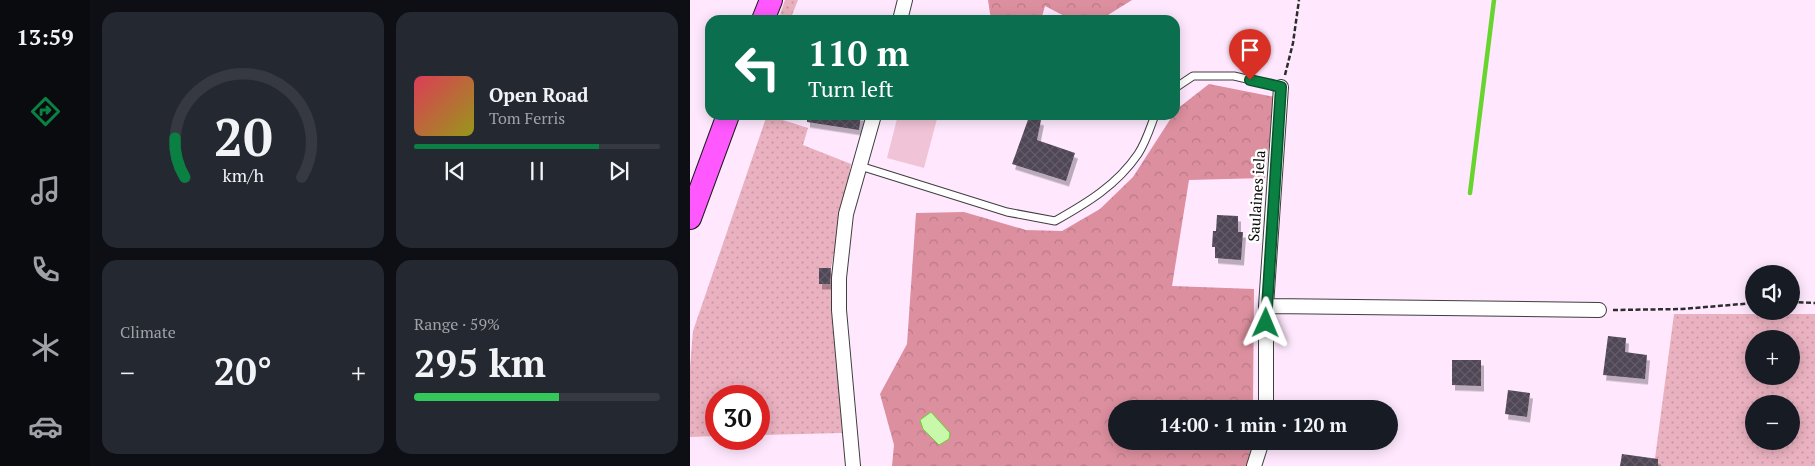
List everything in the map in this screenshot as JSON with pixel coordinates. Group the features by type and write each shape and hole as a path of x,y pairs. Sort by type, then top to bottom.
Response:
{"main road":[{"path":"765,15 771,0"},
{"path":"690,218 726,120"}],"street":[{"path":"901,15 905,0"},
{"name":"Saulaines iela","path":"1266,400 1266,306 1281,87"},
{"path":"853,466 839,278 846,214 873,120"},
{"path":"1266,306 1599,310"},
{"path":"1254,466 1259,450"}],"lane":[{"path":"1180,85 1193,76 1234,76 1281,87"},
{"path":"860,166 1007,212 1055,221 1096,197 1120,176 1139,152 1153,120"}],"path":[{"path":"1281,87 1293,43 1299,0"},
{"path":"1800,302 1815,303"},
{"path":"1599,310 1682,309 1745,304"}],"shaded area":[{"path":"785,0 798,0 792,15 780,15"},
{"path":"765,120 783,120 808,128 803,145 851,164 831,268 842,433 770,435 770,385 705,385 705,436 690,437 690,367 693,331"},
{"path":"897,120 937,120 924,168 887,158"},
{"path":"1674,314 1745,314 1745,320 1800,320 1800,314 1815,314 1815,466 1654,466"},
{"path":"931,412 950,433 949,439 939,445 923,429 920,420"}],"green space":[{"path":"988,0 1132,0 1108,15 1062,15 1045,6 1042,15 990,15"},
{"path":"1209,84 1275,97 1265,178 1189,180 1172,286 1254,289 1253,400 1108,400 1108,450 1253,450 1252,466 892,466 894,445 880,394 907,344 916,213 964,212 1026,230 1062,231 1100,209 1133,177 1170,120 1180,120 1180,107"}],"building":[{"path":"807,120 860,120 859,130 807,122"},
{"path":"1028,120 1041,120 1037,140 1075,153 1066,181 1012,164"},
{"path":"1217,215 1238,216 1238,232 1243,232 1241,260 1215,258 1215,247 1212,247"},
{"path":"819,268 831,268 830,284 819,284"},
{"path":"1608,336 1626,338 1625,352 1647,355 1645,379 1603,375"},
{"path":"1452,360 1481,360 1481,386 1452,385"},
{"path":"1508,390 1530,393 1527,417 1505,414"},
{"path":"1622,454 1658,459 1658,466 1620,466"}],"waterway":[{"path":"1470,193 1494,0"}],"route":[{"path":"1250,80 1281,87 1266,323"}]}
